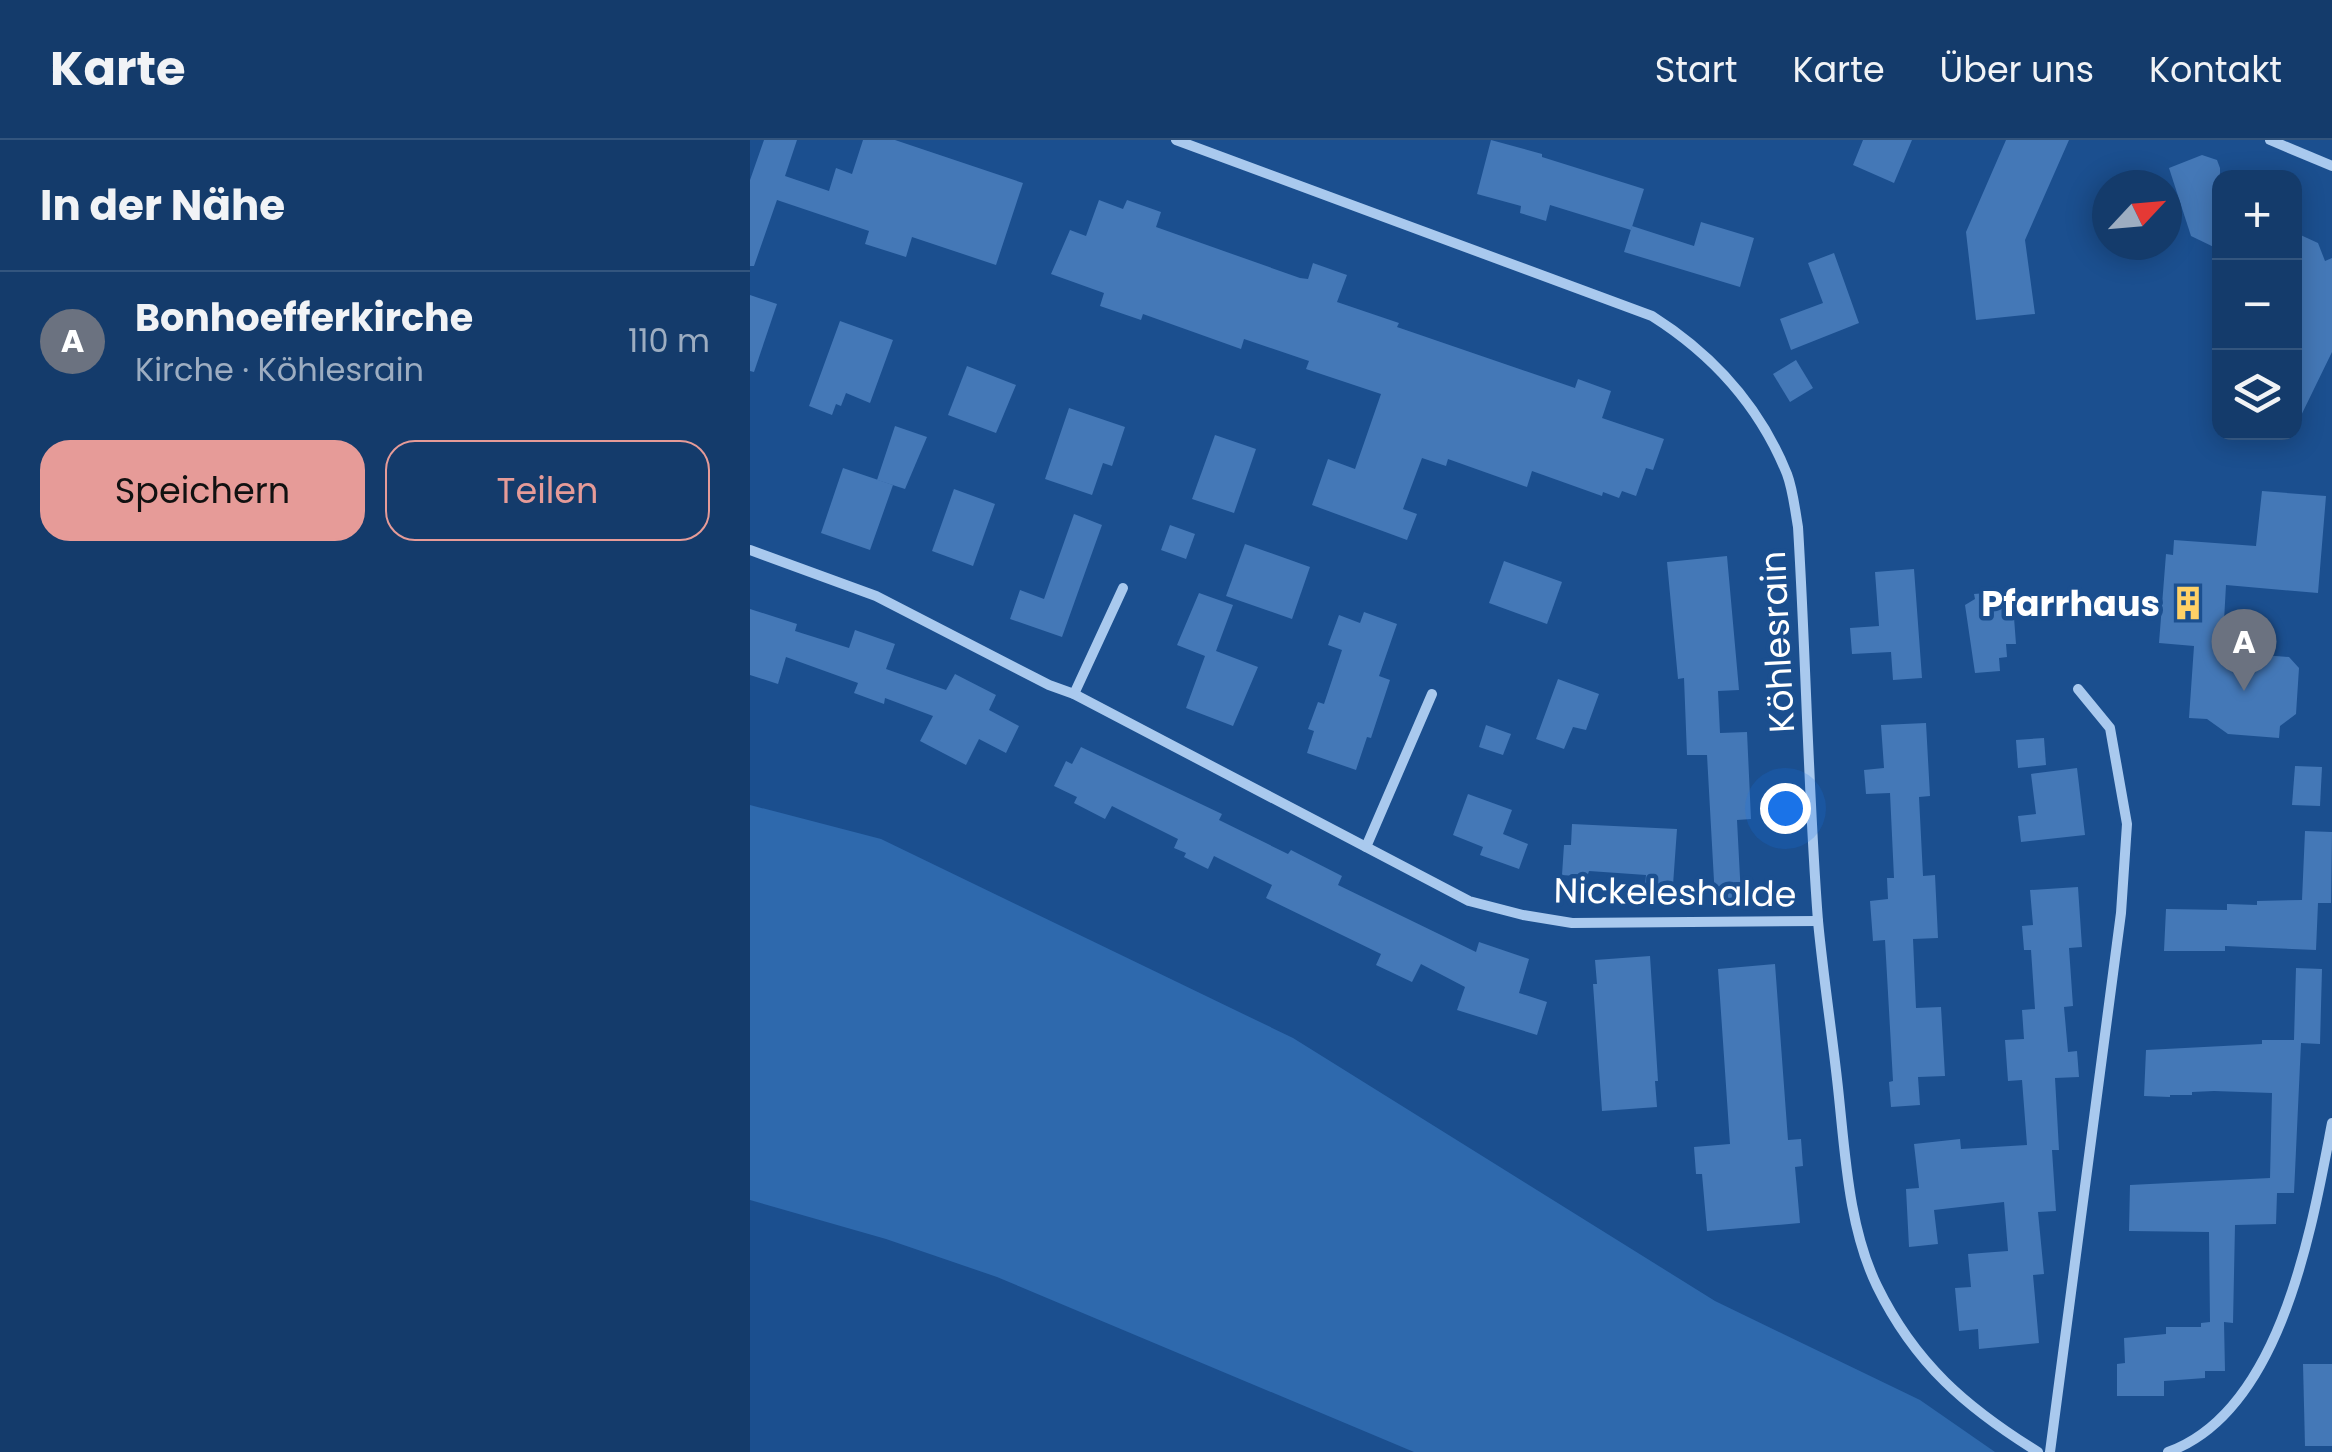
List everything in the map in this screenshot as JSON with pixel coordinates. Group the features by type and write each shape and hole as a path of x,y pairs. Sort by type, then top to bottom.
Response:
{"street":[{"name":"Köhlesrain","path":"1176,140 1652,316 1712,360 1746,402 1788,476 1798,527 1818,921 1849,1178 1863,1247 1878,1286 1920,1357 1948,1388 1999,1428 2038,1452"},
{"path":"2270,140 2332,166"},
{"name":"Nickeleshalde","path":"750,550 876,596 1074,694 1469,901 1572,923 1818,921"},
{"path":"1074,694 1123,588"},
{"path":"2050,1452 2116,952 2127,824 2110,728 2078,689"},
{"path":"1366,848 1432,694"},
{"path":"2168,1452 2216,1422 2246,1387 2272,1343 2307,1242 2332,1123"}],"shaded area":[{"path":"750,805 881,839 1293,1038 1715,1301 1920,1400 1995,1452 1414,1452 997,1277 886,1239 750,1200"}],"building":[{"path":"764,140 797,140 785,176 829,191 836,168 852,174 863,140 895,140 1023,183 996,265 912,237 906,257 865,244 869,231 777,200 754,266 750,266 750,180"},
{"path":"1491,140 1644,189 1631,230 1550,205 1546,221 1520,213 1521,206 1477,194"},
{"path":"1863,140 1912,140 1894,183 1853,165"},
{"path":"2006,140 2069,140 2025,240 2035,314 1976,320 1966,232"},
{"path":"2202,155 2217,160 2220,170 2212,170 2212,246 2191,236 2182,208 2182,170 2169,168"},
{"path":"1099,200 1123,209 1127,200 1161,212 1156,227 1300,278 1308,279 1313,263 1347,275 1337,302 1399,323 1397,327 1575,388 1578,379 1611,391 1602,418 1664,439 1653,470 1646,468 1636,496 1622,491 1619,498 1603,492 1602,496 1532,471 1527,487 1448,459 1446,466 1422,458 1403,509 1417,514 1407,540 1312,505 1328,459 1355,469 1381,394 1306,369 1309,361 1244,339 1241,349 1143,314 1141,320 1100,306 1104,293 1051,274 1070,230 1086,236"},
{"path":"1701,222 1754,238 1740,287 1624,252 1632,226 1694,246"},
{"path":"2302,236 2318,243 2325,261 2332,258 2332,352 2302,414"},
{"path":"1834,253 1859,323 1791,350 1780,319 1823,303 1808,263"},
{"path":"750,295 777,304 754,372 750,371"},
{"path":"840,321 893,340 870,403 846,393 832,415 809,406"},
{"path":"1796,360 1813,388 1790,402 1773,374"},
{"path":"967,366 1016,385 996,433 948,415"},
{"path":"1069,408 1125,427 1112,466 1103,463 1092,495 1045,479"},
{"path":"895,426 927,437 905,489 877,480"},
{"path":"1215,435 1256,449 1234,513 1192,499"},
{"path":"843,468 893,485 870,550 821,533"},
{"path":"954,489 995,504 973,566 932,551"},
{"path":"2262,491 2326,496 2318,593 2226,585 2223,639 2239,640 2238,653 2289,657 2299,668 2296,714 2280,726 2279,738 2228,734 2207,719 2189,718 2194,646 2159,643 2166,554 2173,555 2174,540 2256,546"},
{"path":"1074,514 1102,525 1062,637 1010,619 1020,590 1044,599"},
{"path":"1170,525 1195,534 1186,559 1161,550"},
{"path":"1245,544 1310,567 1292,619 1226,596"},
{"path":"1727,556 1739,690 1718,691 1720,733 1747,732 1751,819 1737,820 1741,897 1715,899 1707,755 1687,755 1684,678 1678,679 1667,562"},
{"path":"1504,561 1562,582 1547,624 1489,603"},
{"path":"1914,569 1922,678 1893,680 1891,652 1852,654 1850,628 1879,626 1875,572"},
{"path":"2012,591 2016,644 2006,644 2007,657 1999,658 2000,671 1975,673 1965,605 1975,599 1974,594"},
{"path":"1199,593 1233,605 1216,651 1258,667 1233,726 1186,708 1205,656 1177,645"},
{"path":"750,609 797,624 795,631 849,648 855,630 895,644 886,669 946,690 955,674 996,695 989,710 1019,726 1006,753 979,739 966,765 920,741 933,716 885,698 884,704 854,693 858,683 786,657 778,684 750,675"},
{"path":"1364,612 1397,624 1379,676 1390,680 1356,770 1307,753 1314,731 1308,729 1318,702 1324,704 1342,650 1328,645 1339,615 1360,623"},
{"path":"1558,679 1599,694 1586,730 1573,727 1564,749 1536,739"},
{"path":"1926,723 1930,796 1919,797 1923,876 1935,875 1938,938 1913,939 1916,1008 1941,1007 1945,1076 1918,1077 1920,1105 1891,1107 1885,940 1873,941 1870,901 1888,899 1887,878 1894,878 1890,793 1866,794 1864,770 1884,768 1881,725"},
{"path":"1486,725 1511,734 1503,755 1479,747"},
{"path":"2044,738 2046,765 2018,768 2016,740"},
{"path":"1081,747 1222,814 1219,820 1342,876 1338,885 1476,952 1479,942 1529,959 1519,993 1547,1002 1537,1035 1457,1010 1465,987 1421,964 1412,982 1376,965 1381,954 1266,898 1272,885 1214,856 1208,869 1174,848 1178,839 1112,806 1105,819 1074,803 1077,797 1054,786 1066,761 1072,764"},
{"path":"2295,766 2322,767 2320,806 2292,805"},
{"path":"2077,768 2085,835 2021,842 2018,816 2036,814 2031,774"},
{"path":"1468,794 1512,810 1503,834 1528,844 1519,869 1480,855 1483,847 1453,835"},
{"path":"1572,824 1677,829 1672,899 1644,897 1646,875 1589,871 1587,877 1562,875 1564,845 1571,845"},
{"path":"2305,831 2332,832 2331,903 2318,903 2316,950 2225,946 2225,951 2164,951 2166,909 2227,910 2227,904 2302,900"},
{"path":"2078,887 2082,947 2069,948 2073,1006 2064,1007 2068,1052 2077,1051 2079,1077 2055,1078 2059,1150 2052,1150 2056,1211 2038,1212 2044,1274 2033,1275 2039,1343 1979,1349 1978,1329 1959,1331 1955,1288 1971,1287 1968,1254 2008,1251 2004,1202 1934,1210 1938,1244 1909,1247 1906,1189 1919,1188 1914,1144 1960,1139 1961,1149 2027,1145 2022,1080 2008,1081 2005,1040 2024,1039 2022,1010 2035,1009 2031,950 2024,950 2022,926 2033,925 2030,890"},
{"path":"1650,956 1657,1107 1602,1111 1593,984 1597,984 1595,960"},
{"path":"1775,964 1788,1140 1801,1139 1803,1166 1795,1167 1800,1223 1707,1231 1702,1174 1696,1174 1694,1147 1730,1144 1718,969"},
{"path":"2296,968 2322,969 2320,1044 2301,1043 2294,1193 2277,1193 2276,1224 2235,1225 2233,1323 2224,1322 2225,1371 2205,1371 2205,1378 2164,1381 2164,1396 2117,1396 2117,1364 2125,1363 2124,1338 2166,1334 2166,1327 2201,1327 2201,1323 2210,1322 2209,1232 2129,1231 2130,1185 2270,1178 2272,1093 2214,1091 2144,1096 2146,1050 2294,1040"},
{"path":"2303,1364 2332,1364 2332,1446 2305,1446"}],"place":[{"name":"Pfarrhaus","path":"2188,603"},
{"name":"Bonhoefferkirche","path":"2244,691"}]}
